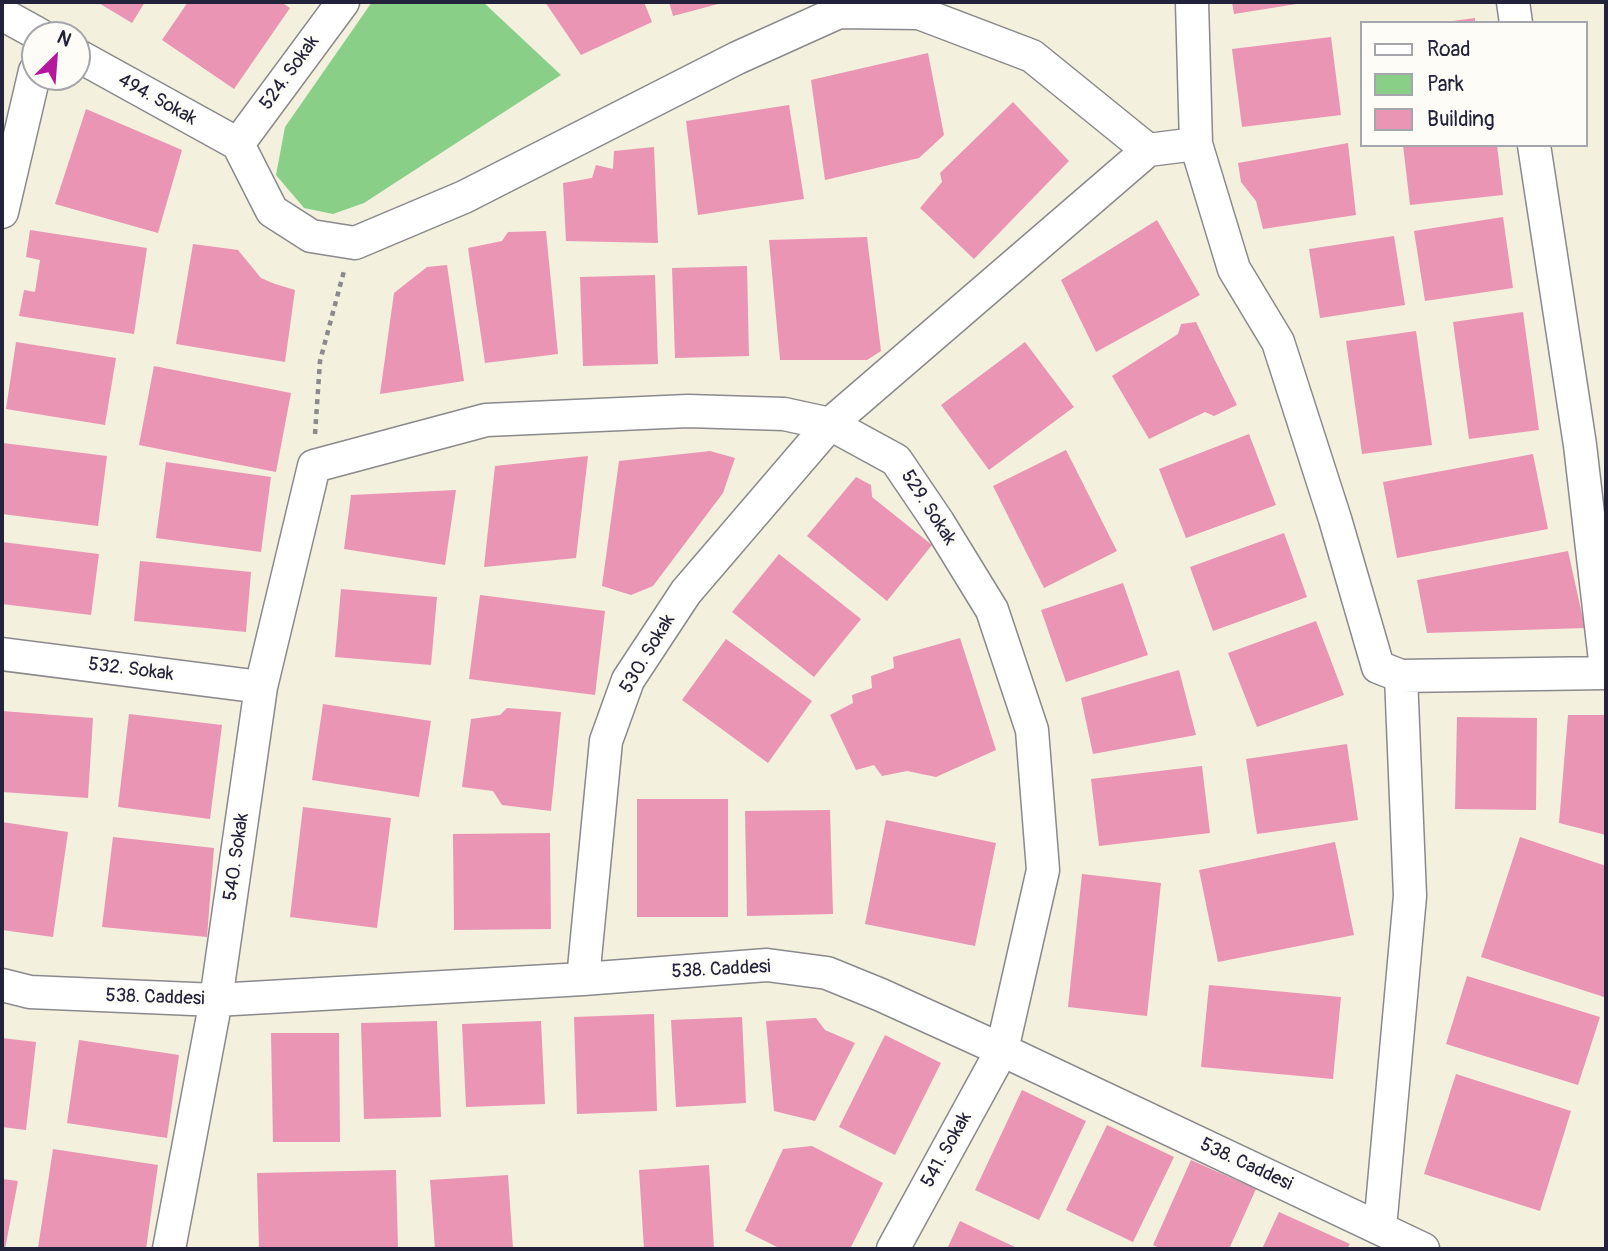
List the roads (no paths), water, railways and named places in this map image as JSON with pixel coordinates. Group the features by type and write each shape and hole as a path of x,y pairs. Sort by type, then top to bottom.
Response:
{"street":[{"name":"524. Sokak","path":"238,144 343,2"},
{"path":"1192,2 1196,144 1234,270 1278,342 1335,519 1378,667 1401,676 1606,671 1580,445 1534,147"},
{"path":"1513,2 1516,21"},
{"path":"238,144 272,211 311,236 355,243 464,197 838,7 919,13 1032,56 1148,150 1196,144"},
{"path":"6,11 21,22"},
{"name":"494. Sokak","path":"91,63 238,144"},
{"path":"2,212 30,91"},
{"name":"530. Sokak","path":"583,979 606,741 628,680 686,592 830,424 1148,150"},
{"name":"529. Sokak","path":"314,466 486,420 688,411 784,414 830,424 896,460 992,610 1032,730 1043,870 1002,1050"},
{"name":"540. Sokak","path":"169,1249 216,1000 261,687 314,466"},
{"name":"532. Sokak","path":"2,654 261,687"},
{"path":"1380,1228 1410,896 1401,676"},
{"name":"538. Caddesi","path":"2,985 30,992 216,1000 583,979 767,965 827,973 1002,1050 1423,1249"},
{"name":"541. Sokak","path":"893,1249 1002,1050"}]}
